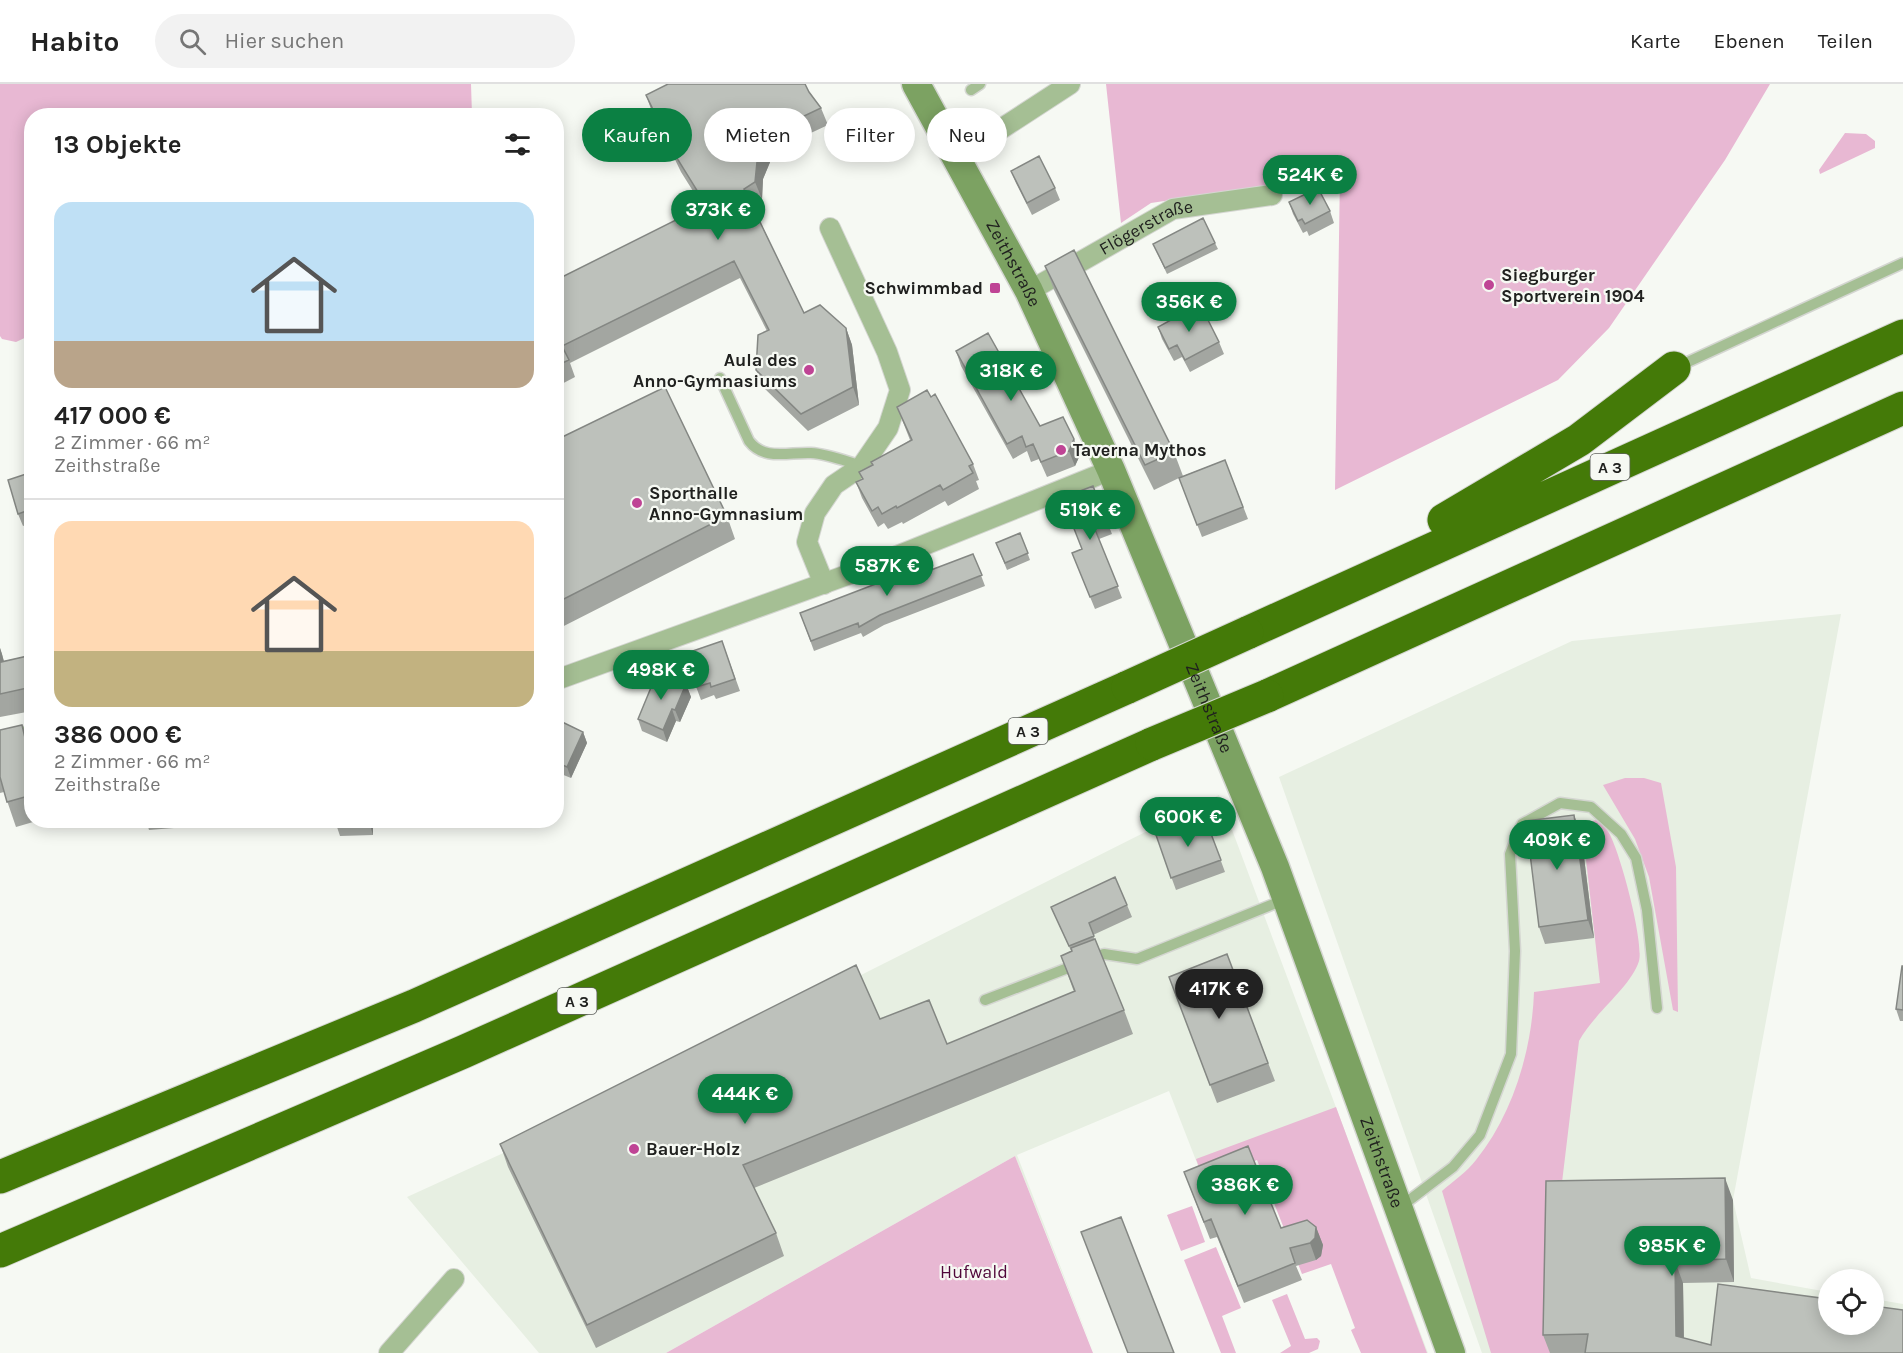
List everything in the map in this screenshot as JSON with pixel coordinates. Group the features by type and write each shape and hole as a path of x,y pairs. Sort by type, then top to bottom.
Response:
{"highway":[{"name":"A 3","path":"0,1177 414,1006 1128,687 1903,336"},
{"path":"1318,599 1415,534 1464,510 1579,440 1674,368"},
{"name":"A 3","path":"0,1251 463,1052 1152,744 1267,696 1903,408"}],"street":[{"name":"Zeithstraße","path":"916,84 930,108"},
{"path":"1007,125 1070,84"},
{"name":"Zeithstraße","path":"961,162 1029,291 1111,470 1286,898 1451,1353"},
{"name":"Flögerstraße","path":"1029,291 1173,208 1272,195"},
{"path":"824,584 807,542 815,513 834,485 862,466 888,428 900,390 887,352 830,228"},
{"path":"564,677 824,584 1111,470"},
{"path":"0,742 24,737"},
{"path":"389,1353 454,1279"}],"lane":[{"path":"1674,368 1903,263"},
{"path":"720,378 749,441 756,450 768,454 812,453 862,466"},
{"path":"1399,1209 1453,1167 1480,1136 1511,1054 1515,951 1510,854 1522,824 1560,803 1591,807 1621,834 1636,858 1647,910 1657,1008"},
{"path":"985,1000 1104,954 1137,959 1286,898"}],"shaded area":[{"path":"1841,614 1733,1200 1751,1278 1818,1290 1818,1335 1884,1335 1884,1301 1903,1304 1903,1353 1482,1353 1279,777 1572,641"},
{"path":"1219,795 1428,1353 1374,1353 1292,1146 1204,1181 1169,1091 1017,1155 1094,1353 1015,1156 666,1353 539,1353 407,1197 545,1134"}],"green space":[{"path":"0,84 471,84 472,108 24,108 24,338 16,342 2,339 0,336"},
{"name":"Siegburger Sportverein 1904","path":"1106,84 1770,84 1725,160 1609,328 1558,380 1335,490 1340,175 1151,203 1121,223"},
{"path":"1845,133 1866,134 1875,141 1875,148 1820,174 1819,170"},
{"path":"1625,778 1644,778 1661,783 1676,867 1678,1012 1673,1010 1649,877 1635,839 1603,785"},
{"path":"1596,820 1609,833 1625,877 1638,935 1639,961 1628,981 1579,1041 1560,1199 1551,1353 1491,1353 1442,1191 1476,1160 1489,1142 1510,1102 1525,1059 1534,992 1600,983 1582,824"},
{"path":"1336,1107 1427,1353 1361,1353 1351,1330 1355,1328 1331,1264 1302,1274 1257,1160 1204,1181 1196,1159"},
{"name":"Hufwald","path":"1015,1156 1093,1353 666,1353"},
{"path":"1192,1206 1205,1242 1181,1251 1167,1215"},
{"path":"1216,1247 1241,1308 1222,1316 1236,1353 1221,1353 1184,1260"},
{"path":"1287,1294 1305,1339 1317,1338 1320,1341 1318,1349 1309,1353 1280,1353 1291,1346 1272,1300"}],"building":[{"path":"668,84 805,84 821,108 812,112 812,108 704,108 704,162 757,162 755,182 744,189 804,313 820,305 846,328 853,387 801,414 756,370 758,335 769,330 734,261 564,345 564,276 706,205 679,162 692,162 692,108 652,108 646,95"},
{"path":"1039,156 1055,188 1027,203 1011,171"},
{"path":"1318,188 1330,211 1305,224 1302,219 1298,221 1289,202"},
{"path":"1203,218 1215,243 1165,268 1153,244"},
{"path":"1074,250 1174,452 1145,465 1045,266"},
{"path":"1200,304 1219,342 1185,360 1177,345 1169,349 1158,327"},
{"path":"988,333 1040,426 1063,417 1074,439 1069,451 1041,462 1033,444 1026,447 1022,436 1007,444 956,351"},
{"path":"564,350 569,360 564,362"},
{"name":"Sporthalle Anno-Gymnasium","path":"665,387 727,516 564,599 564,436"},
{"path":"927,390 931,397 935,394 973,464 969,466 973,473 943,490 940,485 882,514 878,507 872,511 856,482 863,479 859,472 873,465 871,462 912,440 897,407"},
{"path":"1225,460 1243,507 1197,525 1179,478"},
{"path":"24,475 24,512 18,514 8,480"},
{"path":"1093,486 1107,522 1094,527 1118,586 1090,597 1072,553 1082,549 1062,498"},
{"path":"1020,533 1028,553 1005,563 996,543"},
{"path":"973,554 982,575 880,615 859,627 858,623 811,641 800,613 920,567 923,573"},
{"path":"722,641 735,679 711,687 710,683 696,687 684,654"},
{"path":"24,657 24,689 0,694 0,658 1,662"},
{"path":"657,673 686,684 663,730 638,719"},
{"path":"564,723 583,732 567,767 564,766"},
{"path":"22,725 24,734 24,797 7,802 0,777 0,730"},
{"path":"1574,815 1588,920 1539,927 1526,821"},
{"path":"1205,818 1221,860 1171,878 1156,835"},
{"path":"1115,877 1127,905 1089,923 1094,936 1069,946 1051,907"},
{"name":"Bauer-Holz","path":"1095,939 1124,1010 743,1165 776,1233 587,1325 500,1144 856,965 880,1019 929,1000 947,1044 1075,991 1061,956 1072,951 1071,948"},
{"path":"1227,954 1268,1063 1210,1085 1169,977"},
{"path":"1903,966 1903,1010 1896,1009"},
{"path":"1248,1146 1281,1228 1307,1220 1316,1227 1315,1238 1310,1243 1290,1248 1295,1263 1238,1286 1211,1219 1204,1222 1184,1172"},
{"path":"1725,1178 1726,1259 1675,1261 1676,1336 1711,1345 1718,1284 1818,1298 1818,1335 1884,1335 1884,1307 1903,1310 1903,1353 1585,1353 1588,1334 1543,1335 1546,1181"},
{"path":"1121,1217 1174,1353 1128,1353 1081,1232"}],"place":[{"name":"Siegburger Sportverein 1904","path":"1489,285"},
{"name":"Schwimmbad","path":"995,288"},
{"name":"Aula des Anno-Gymnasiums","path":"809,370"},
{"name":"Taverna Mythos","path":"1061,450"},
{"name":"Sporthalle Anno-Gymnasium","path":"637,503"},
{"name":"Bauer-Holz","path":"634,1149"}]}
